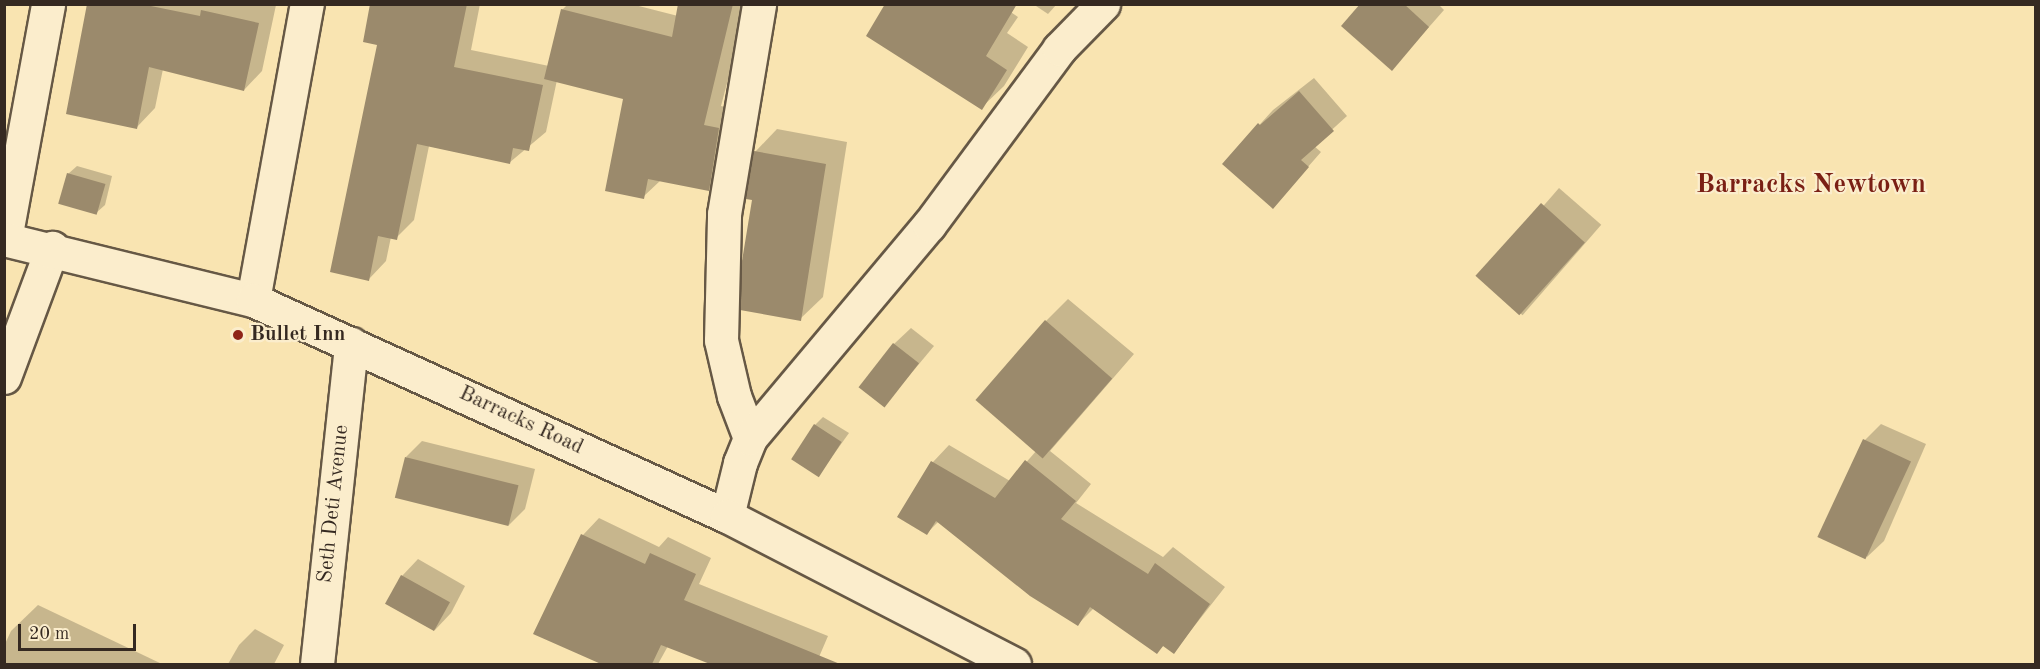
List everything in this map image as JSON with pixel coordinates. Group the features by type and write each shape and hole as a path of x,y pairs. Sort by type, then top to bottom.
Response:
{"street":[{"path":"5,239 48,4"},
{"path":"254,300 307,4"},
{"path":"750,438 734,396 720,340 724,214 759,4"},
{"path":"727,516 740,463 750,438 929,225 1059,49 1104,4"},
{"name":"Barracks Road","path":"5,239 52,248 254,300 727,516 1014,664"},
{"path":"4,376 52,248"},
{"name":"Seth Deti Avenue","path":"317,664 351,344"}],"building":[{"path":"87,4 141,4 200,16 201,10 259,23 244,91 149,67 137,129 66,114"},
{"path":"370,4 467,4 454,67 543,85 529,151 513,148 510,164 417,144 397,240 378,236 369,281 330,272 377,45 363,42"},
{"path":"678,4 733,4 704,125 719,128 709,191 648,179 644,199 605,191 623,99 544,79 561,9 672,37"},
{"path":"885,4 1017,4 986,56 1007,70 982,110 866,36"},
{"path":"1360,4 1404,4 1429,27 1392,71 1341,26"},
{"path":"1299,91 1334,131 1301,160 1309,167 1273,209 1222,164 1258,123 1260,125"},
{"path":"754,151 826,164 801,321 740,310 742,261 752,200 746,199"},
{"path":"67,173 105,184 97,215 58,204"},
{"path":"1541,203 1585,242 1519,315 1475,276"},
{"path":"1045,320 1112,378 1043,458 975,400"},
{"path":"893,343 919,363 885,407 859,387"},
{"path":"814,424 842,442 819,477 791,459"},
{"path":"1863,439 1911,461 1865,559 1817,537"},
{"path":"405,457 519,485 508,526 395,498"},
{"path":"1025,460 1076,501 1061,519 1148,574 1155,563 1210,604 1174,654 1163,646 1157,654 1090,607 1078,626 1030,596 936,521 927,535 897,517 931,461 995,498"},
{"path":"581,534 645,564 650,553 696,574 684,600 840,664 710,664 661,645 652,664 601,664 533,634"},
{"path":"401,575 450,602 434,631 385,604"}],"place":[{"name":"Bullet Inn","path":"238,335"}],"district":[{"name":"Barracks Newtown","path":"1811,185"}]}
